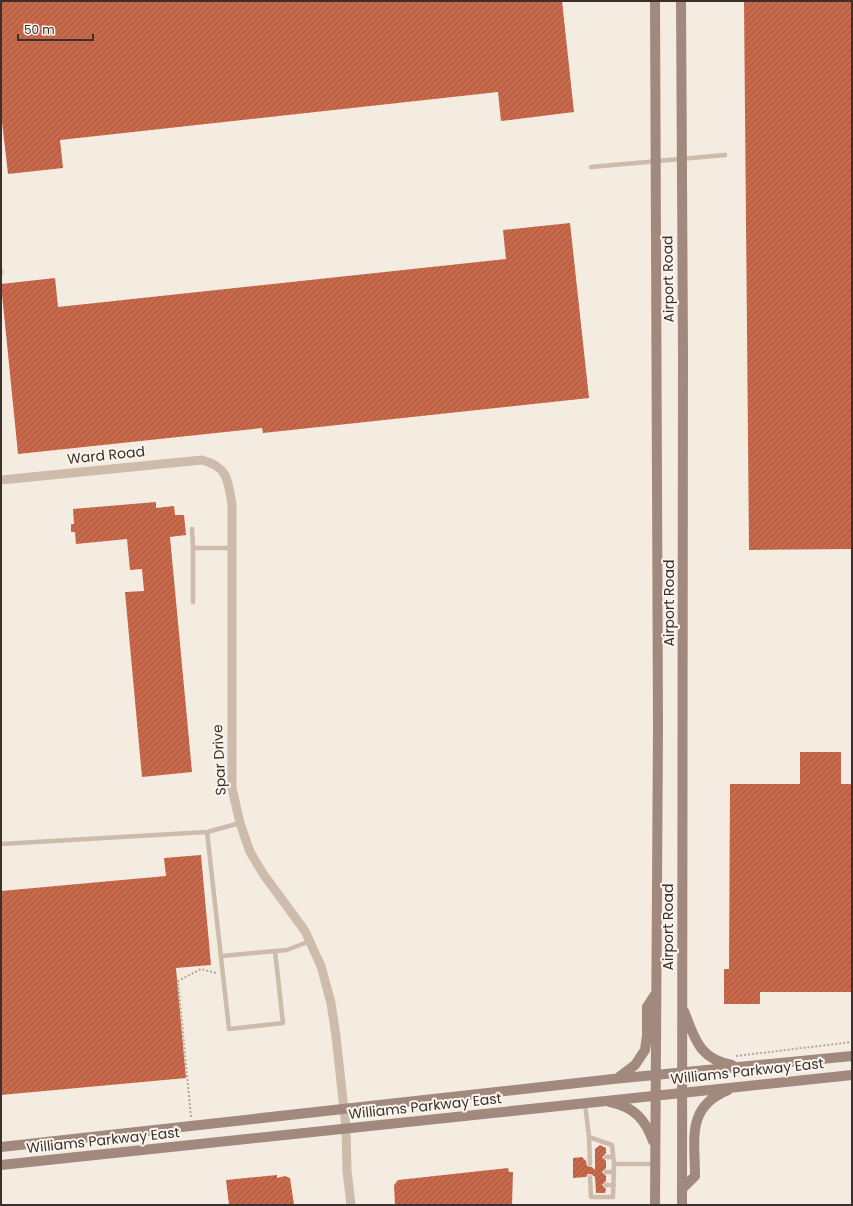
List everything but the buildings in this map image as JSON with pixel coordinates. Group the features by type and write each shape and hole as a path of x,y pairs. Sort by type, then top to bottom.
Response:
{"main road":[{"name":"Airport Road","path":"655,1 658,726 655,1205"},
{"name":"Airport Road","path":"681,1 683,488 681,1004 682,1205"},
{"path":"613,1080 629,1071 645,1050 647,1036 647,1007 656,993"},
{"path":"681,1004 696,1042 705,1055 723,1063 740,1066"},
{"name":"Williams Parkway East","path":"1,1146 681,1072 852,1056"},
{"name":"Williams Parkway East","path":"1,1165 585,1102 852,1075"},
{"path":"682,1189 695,1176 695,1126 700,1110 716,1095 739,1086"},
{"path":"602,1101 621,1104 635,1111 649,1129 655,1146"}],"street":[{"name":"Ward Road","path":"1,480 202,460 214,463"},
{"name":"Spar Drive","path":"214,463 222,469 229,482 232,505 232,788 240,823 250,852 305,931 321,966 331,1003 346,1128 347,1171 351,1205"}],"lane":[{"path":"591,167 725,155"},
{"path":"192,529 193,602"},
{"path":"193,548 232,548"},
{"path":"1,844 207,832 240,823"},
{"path":"207,832 224,972 229,1028 283,1023 275,951"},
{"path":"222,956 287,950 310,940"},
{"path":"585,1102 593,1156 590,1164"},
{"path":"590,1137 612,1145 614,1157 613,1197 591,1197 593,1184 590,1177"},
{"path":"606,1157 614,1157"},
{"path":"614,1164 655,1164"},
{"path":"606,1172 614,1172"},
{"path":"606,1185 614,1185"}],"path":[{"path":"192,1125 178,981 201,969 206,969 213,973 224,972"},
{"path":"731,1056 852,1042"}]}
